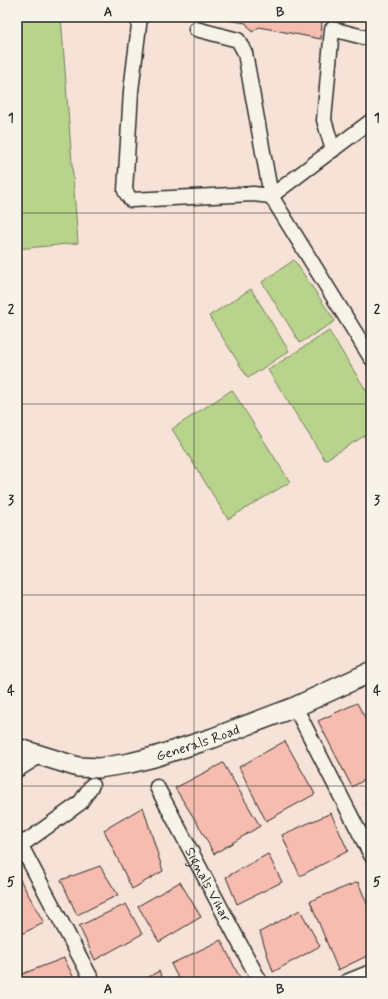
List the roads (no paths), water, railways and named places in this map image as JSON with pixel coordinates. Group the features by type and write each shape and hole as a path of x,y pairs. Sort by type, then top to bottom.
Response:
{"street":[{"path":"140,17 131,91 125,191 132,200 253,194 271,196 371,121"},
{"path":"196,29 238,40 245,54 271,196 371,358"},
{"path":"333,150 324,120 332,29 371,38"},
{"name":"Generals Road","path":"17,748 78,767 99,768 130,763 213,738 295,707 371,672"},
{"path":"295,707 371,855"},
{"path":"17,770 41,755"},
{"path":"92,785 80,803 27,841 18,842 92,982"},
{"name":"Signals Vihar","path":"157,787 260,982"},
{"path":"346,982 371,972"}]}
